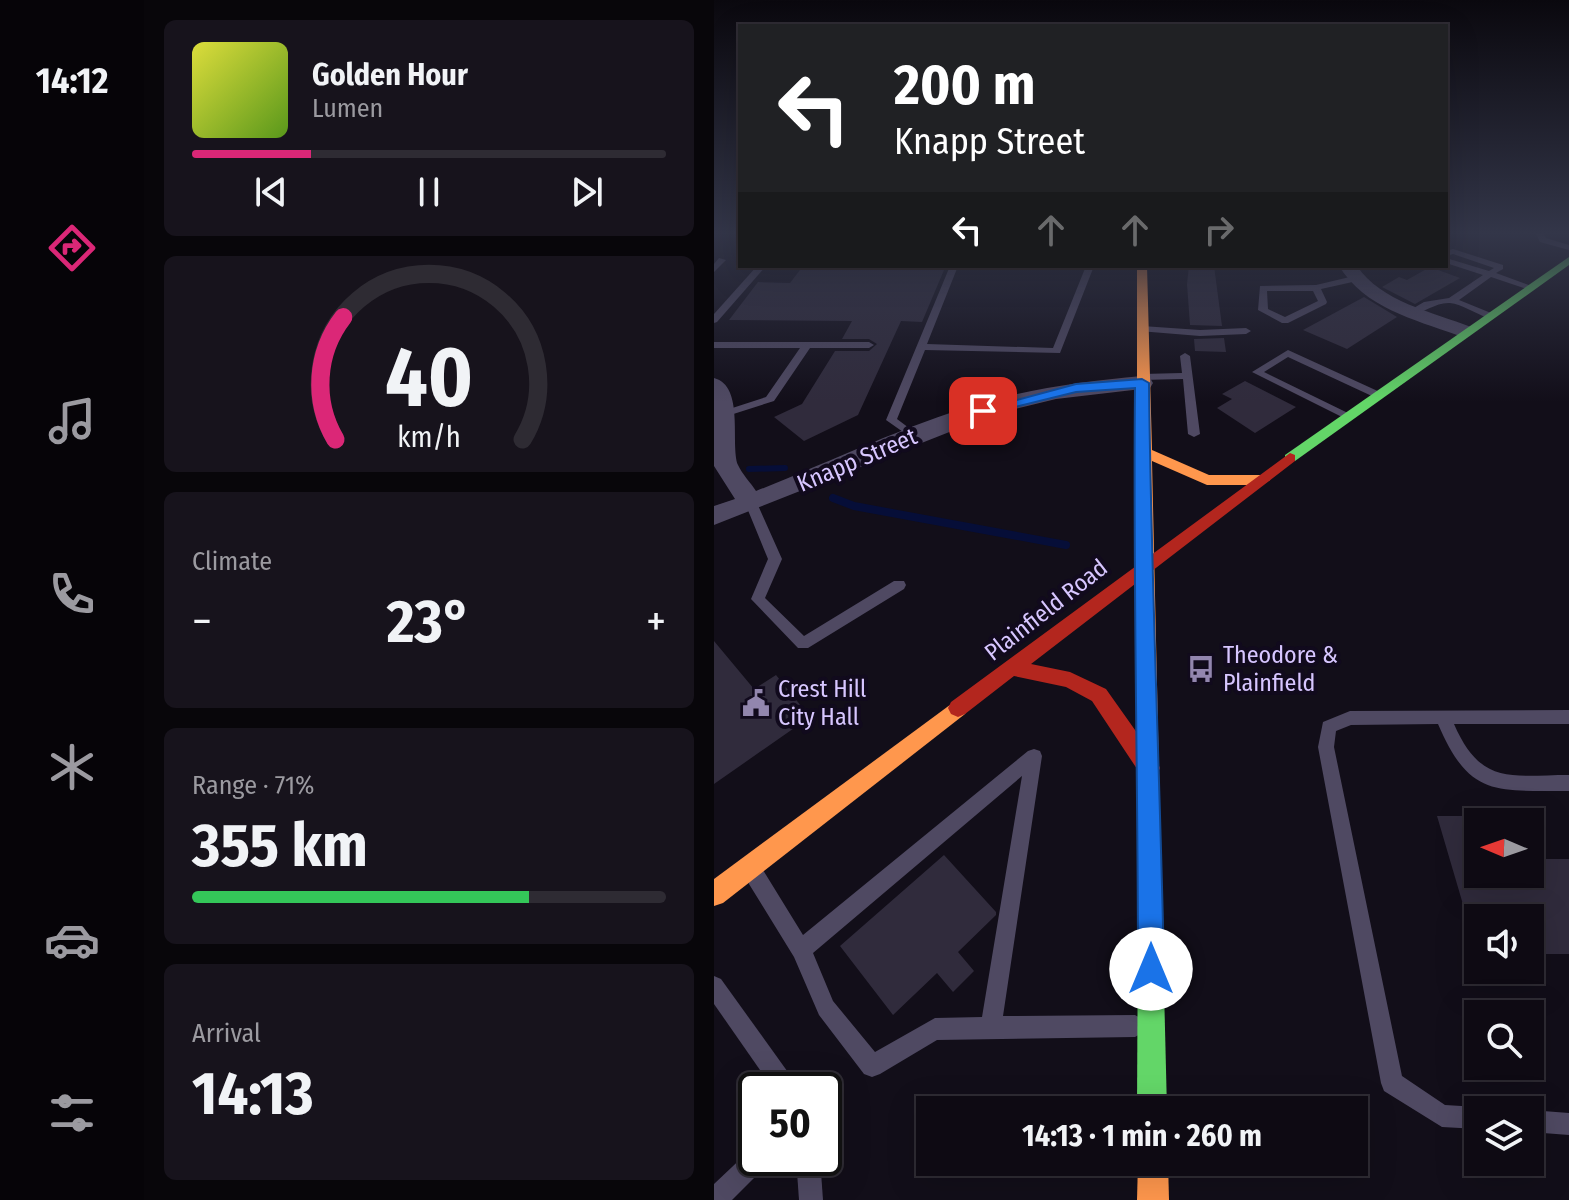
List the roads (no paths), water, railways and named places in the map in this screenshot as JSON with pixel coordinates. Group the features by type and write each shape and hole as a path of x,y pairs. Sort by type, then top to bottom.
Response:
{"main road":[{"path":"1142,290 1142,566 1149,768 1152,1096"},
{"name":"Plainfield Road","path":"714,894 1142,566 1464,331 1526,290"},
{"path":"1142,451 1207,480 1262,480"},
{"path":"1012,668 1070,680 1099,695 1149,768"},
{"path":"1153,1176 1153,1200"}],"street":[{"path":"1367,290 1464,331"},
{"name":"Knapp Street","path":"714,516 913,436 1025,398 1142,380"},
{"path":"714,385 724,414 725,464 751,503"}],"lane":[{"path":"714,320 741,290"},
{"path":"913,436 891,420 944,290"},
{"path":"921,347 1057,351 1081,290"},
{"path":"1263,290 1263,310 1285,321 1323,302 1317,290"},
{"path":"1415,311 1427,304 1452,300 1467,290"},
{"path":"1452,300 1488,315"},
{"path":"1142,329 1200,333 1246,331"},
{"path":"714,345 869,345"},
{"path":"724,414 770,399 807,345"},
{"path":"1348,417 1257,372 1288,353 1378,395"},
{"path":"1185,356 1194,434"},
{"path":"1142,380 1188,376"},
{"path":"751,503 775,559 758,599 803,644 899,585"},
{"path":"1443,717 1454,748 1475,774 1498,782 1569,783"},
{"path":"1464,1117 1442,1116 1392,1083 1326,747 1329,727 1350,718 1569,717"},
{"path":"801,950 1034,756 991,1027"},
{"path":"749,867 801,950 826,1008 872,1066 935,1029 1152,1026"},
{"path":"714,986 774,1072"},
{"path":"1544,1122 1569,1124"},
{"path":"715,1200 740,1176"},
{"path":"809,1176 811,1200"}],"waterway":[{"path":"749,469 785,468"},
{"path":"833,498 854,506 1066,545"}],"place":[{"name":"Theodore & Plainfield","path":"1201,669"},
{"name":"Crest Hill City Hall","path":"756,703"}]}
